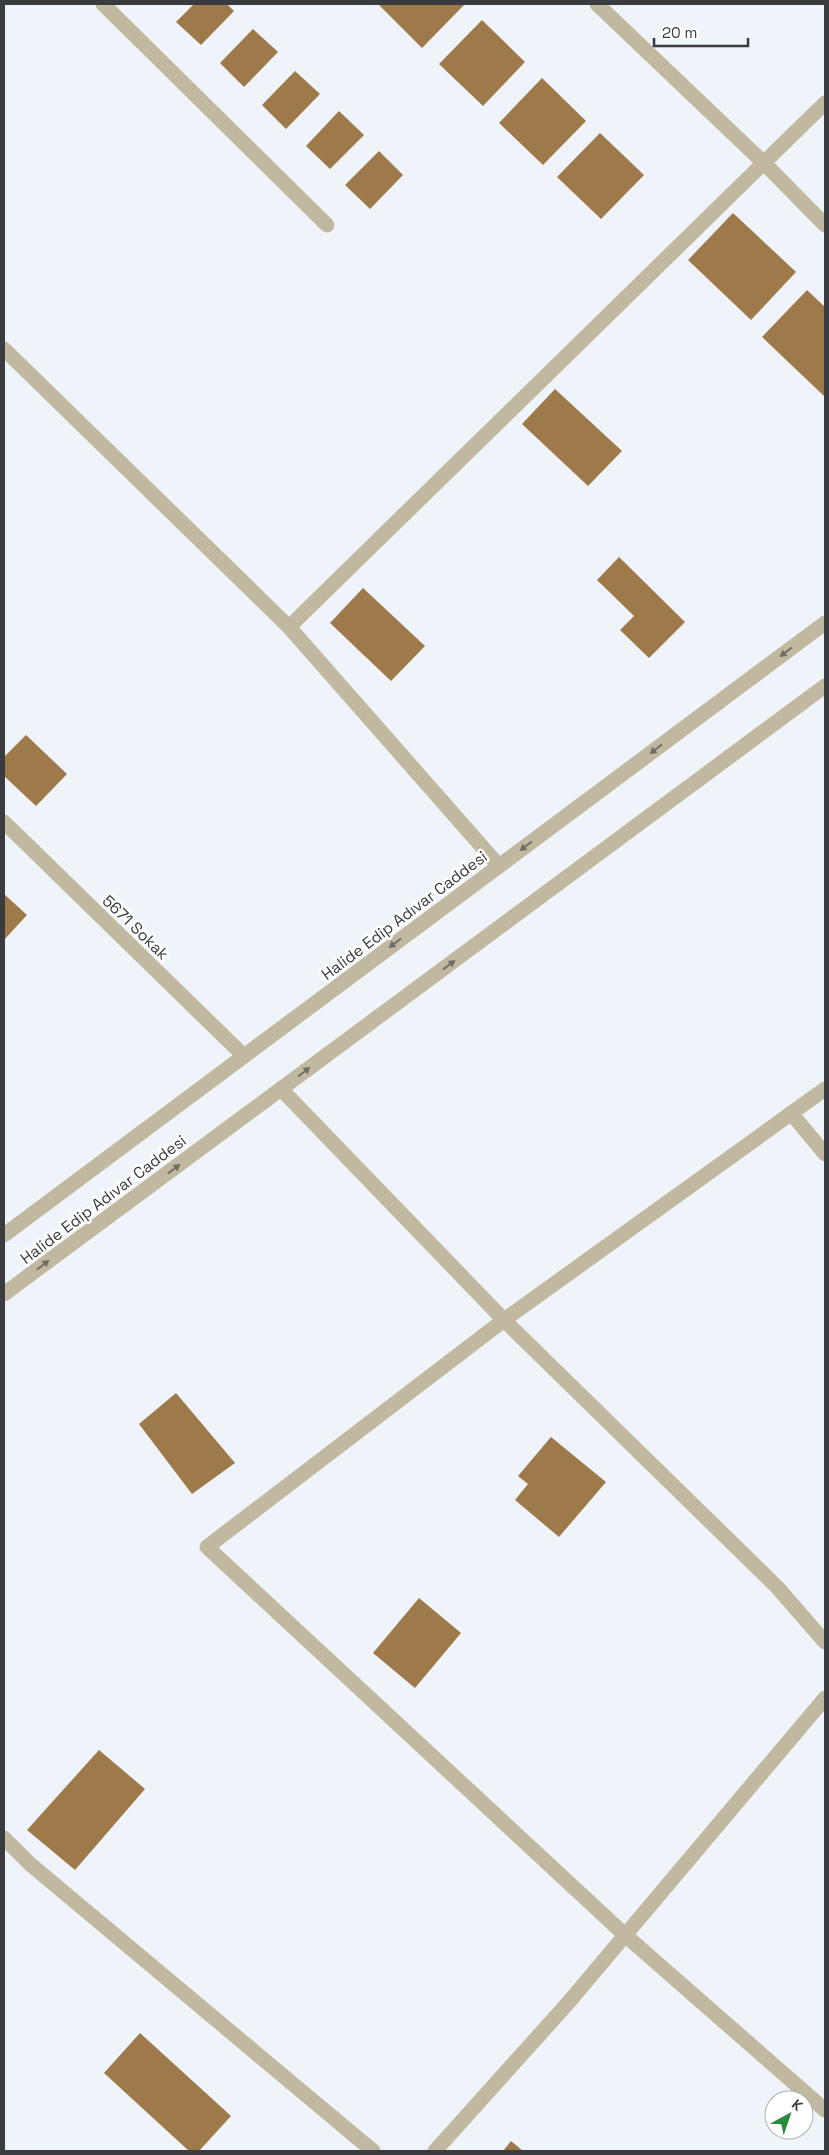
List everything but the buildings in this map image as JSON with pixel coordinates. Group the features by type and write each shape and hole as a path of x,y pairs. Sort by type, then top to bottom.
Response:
{"street":[{"path":"103,4 327,225"},
{"path":"597,4 764,163 825,225"},
{"path":"289,627 825,103"},
{"path":"4,349 289,627 499,866"},
{"name":"Halide Edip Adıvar Caddesi","path":"4,1235 825,623"},
{"name":"Halide Edip Adıvar Caddesi","path":"4,1294 825,686"},
{"name":"5671 Sokak","path":"4,822 244,1056"},
{"path":"281,1089 504,1320 777,1587 825,1642"},
{"path":"825,1089 504,1320 207,1547 625,1935 825,2110"},
{"path":"791,1114 825,1154"},
{"path":"435,2151 568,2003 825,1698"},
{"path":"4,1838 30,1864 373,2151"}]}
